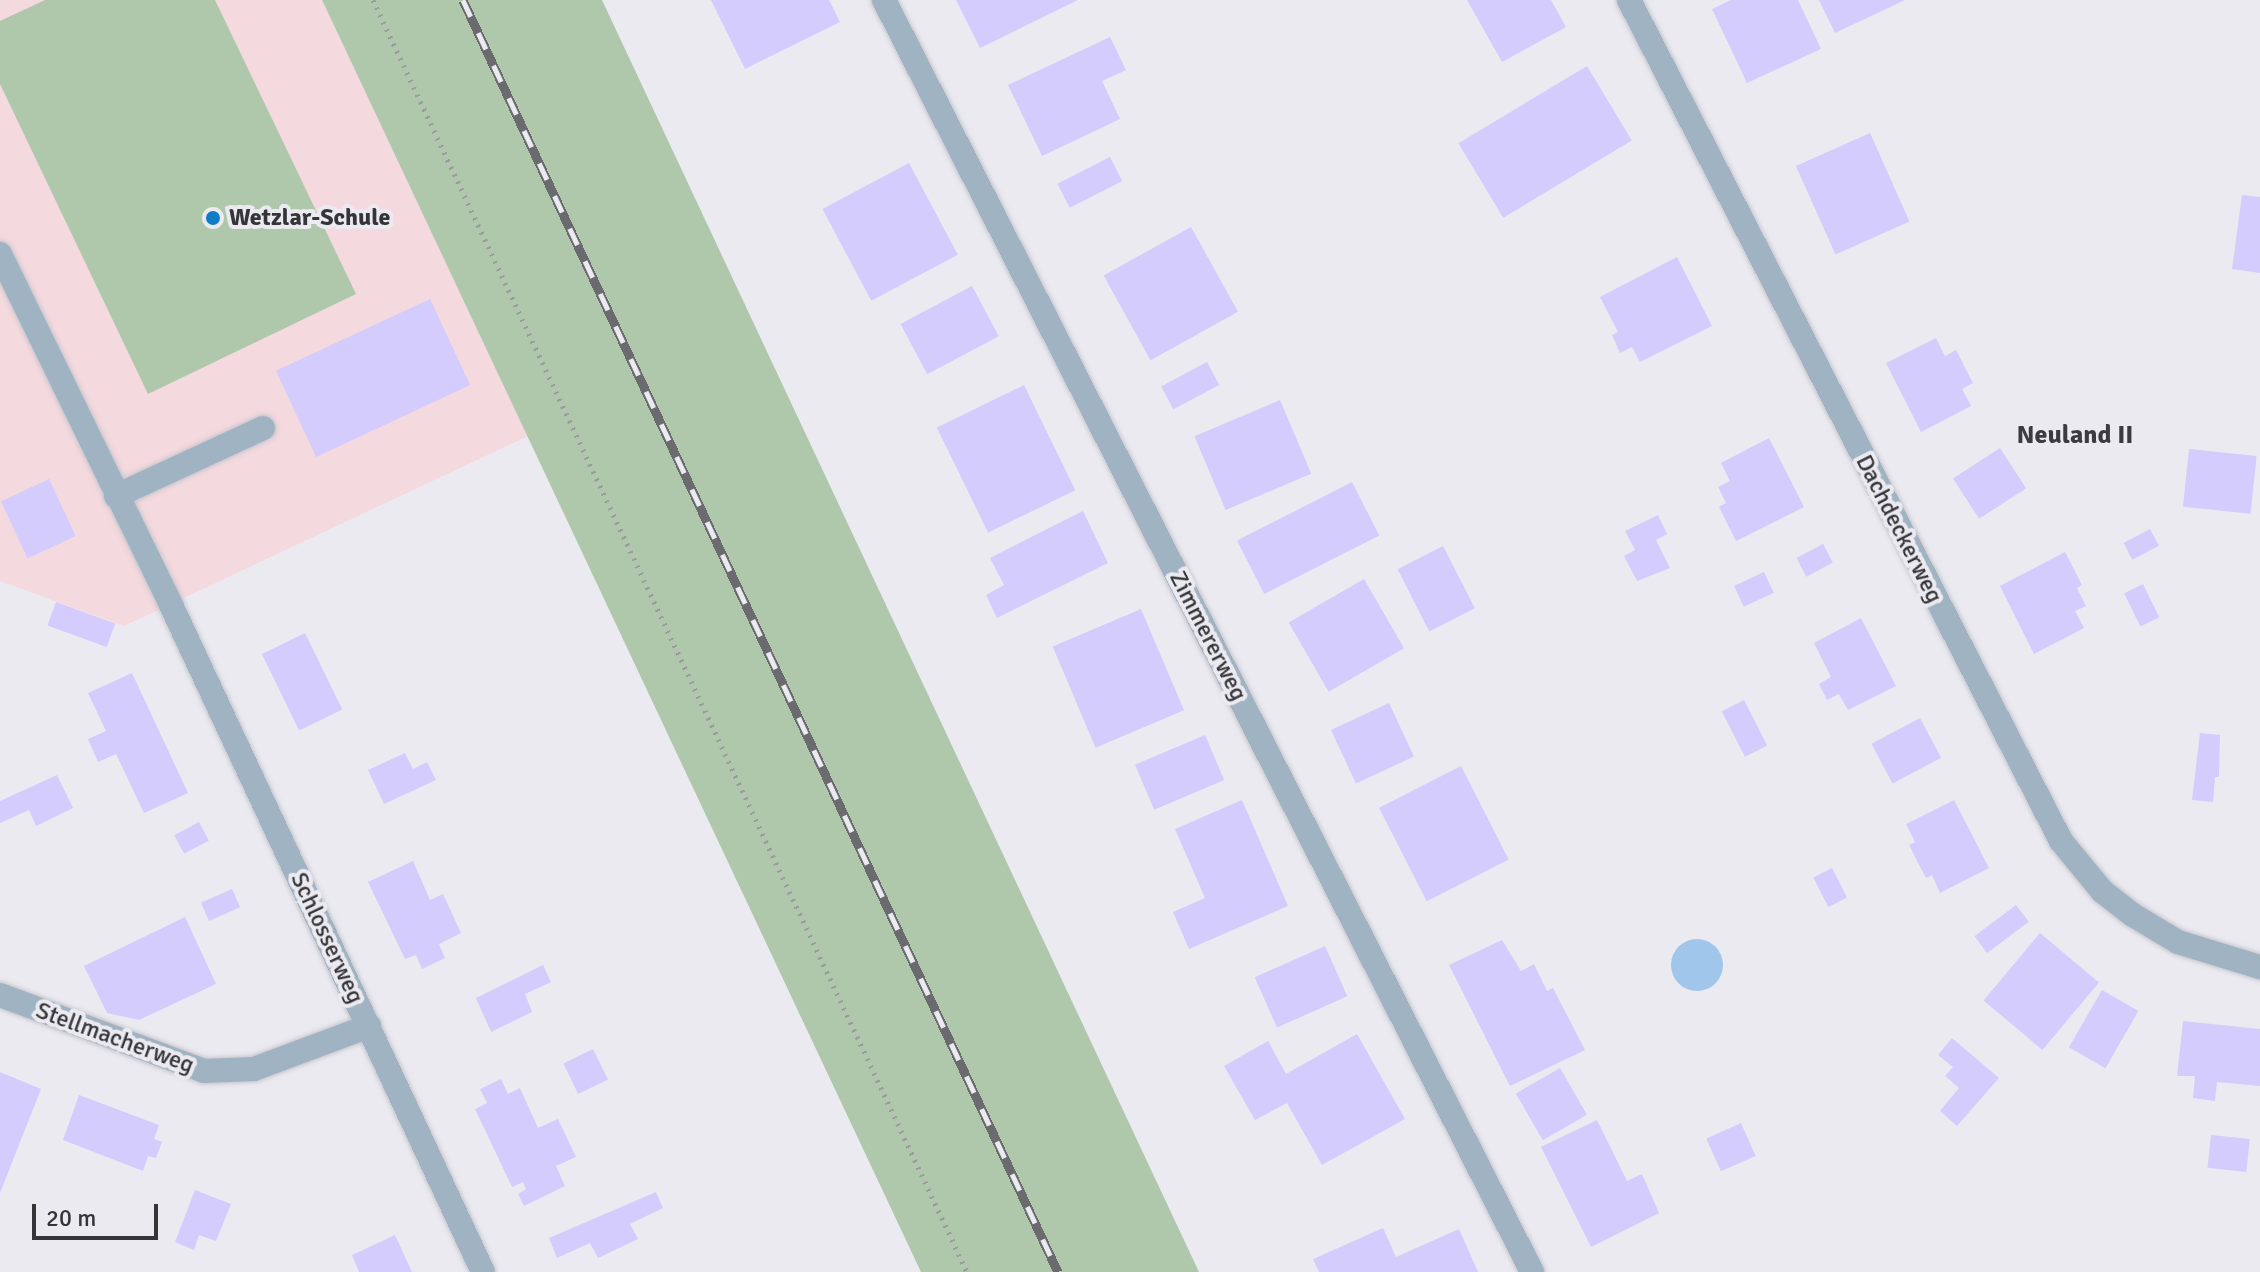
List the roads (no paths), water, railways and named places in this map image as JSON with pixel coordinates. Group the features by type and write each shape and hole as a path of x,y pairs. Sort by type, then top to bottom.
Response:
{"lane":[{"name":"Zimmererweg","path":"884,0 1532,1272"},
{"name":"Dachdeckerweg","path":"1629,0 2061,841 2102,891 2133,915 2178,942 2260,967"},
{"name":"Schlosserweg","path":"0,254 171,605 483,1272"},
{"path":"116,496 263,428"},
{"name":"Stellmacherweg","path":"0,995 204,1071 254,1069 369,1026"}],"water":[{"path":"1697,939 1715,947 1723,965 1715,983 1697,991 1679,983 1671,965 1679,947"}],"railway":[{"path":"463,0 1058,1272"}],"place":[{"name":"Wetzlar-Schule","path":"213,218"}],"district":[{"name":"Neuland II","path":"2075,436"}]}
